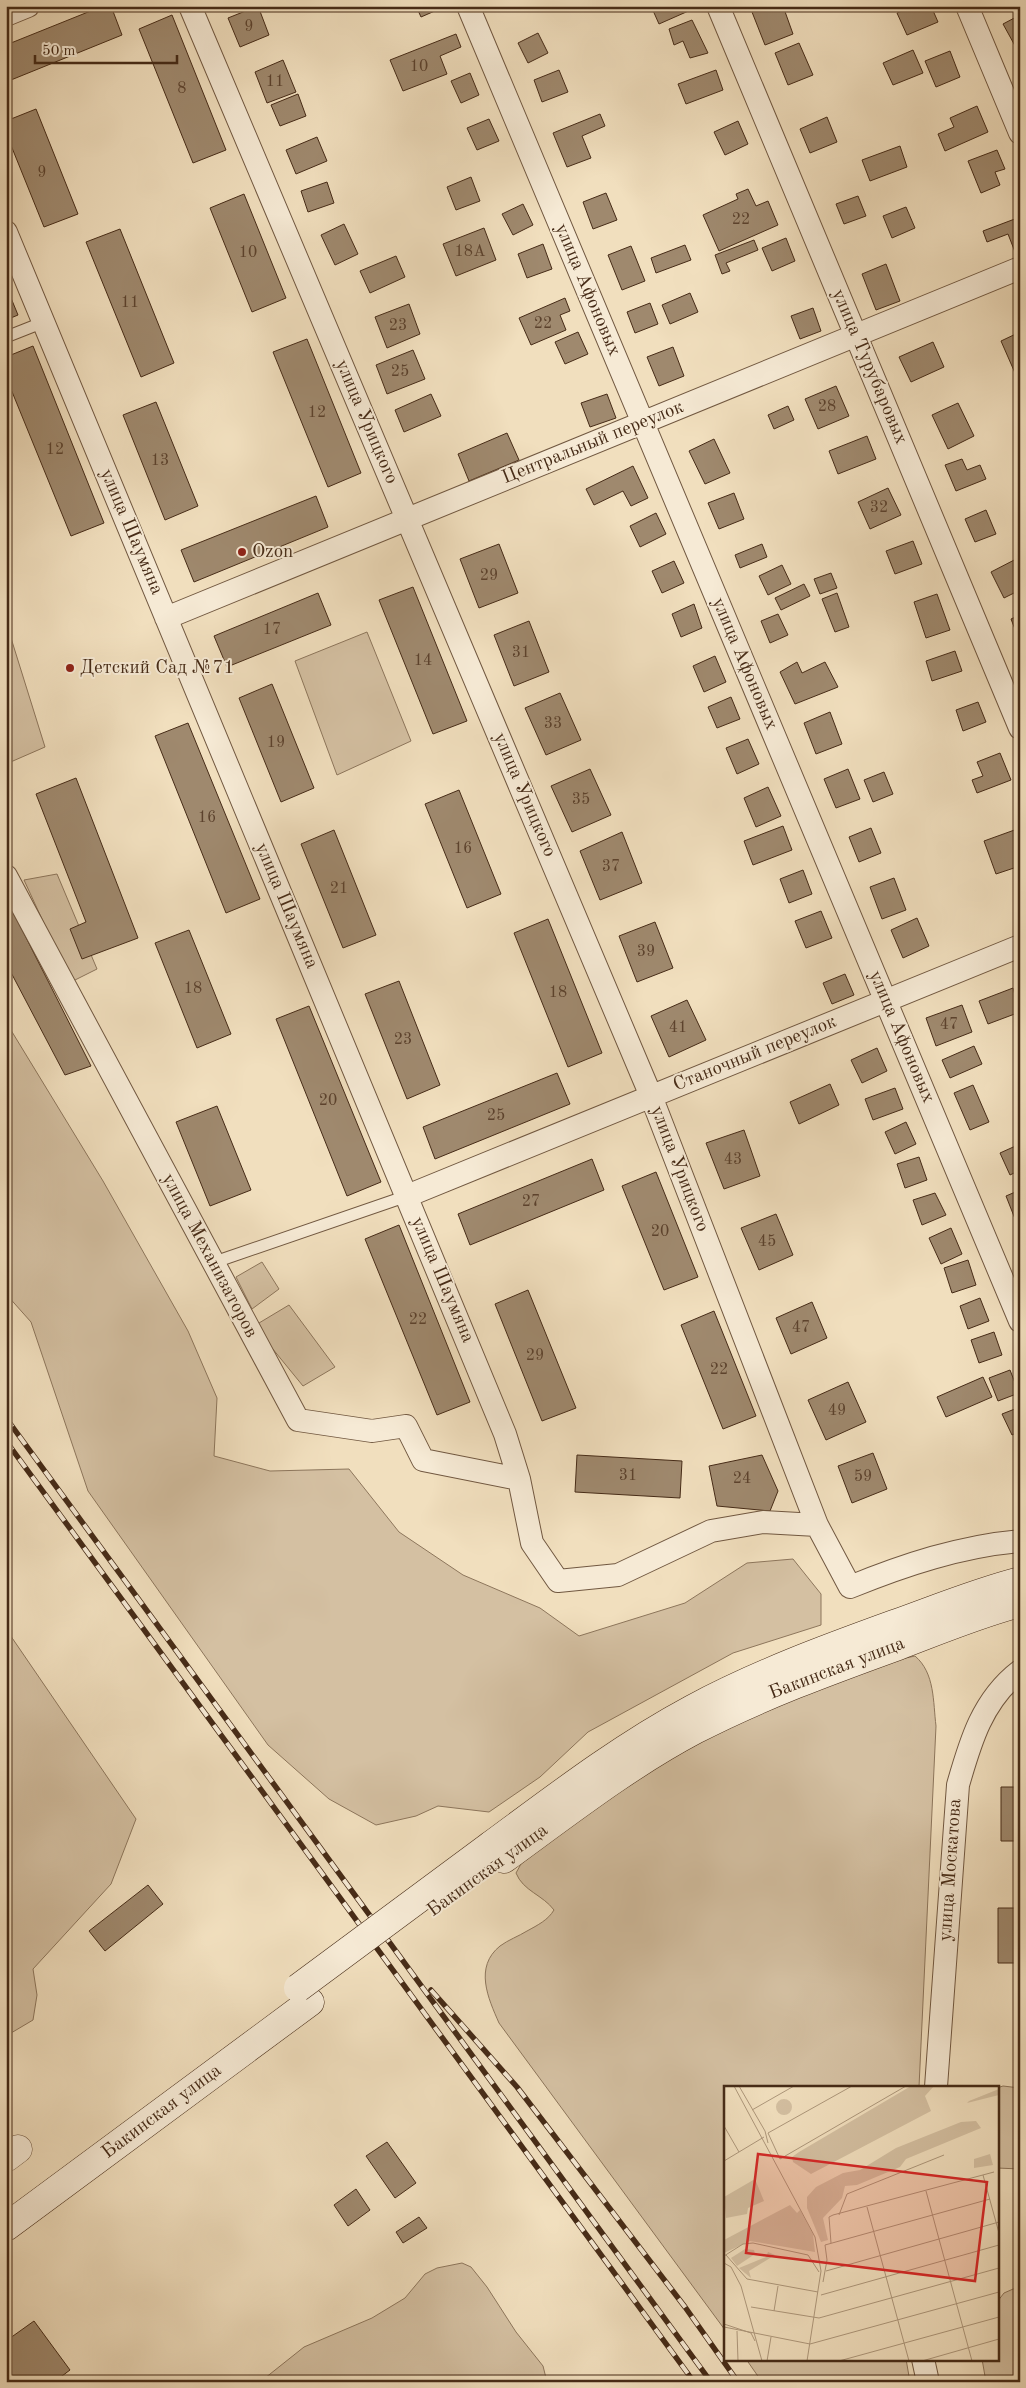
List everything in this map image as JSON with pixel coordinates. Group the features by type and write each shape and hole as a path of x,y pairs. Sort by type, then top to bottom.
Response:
{"main road":[{"name":"Бакинская улица","path":"6,2204 304,1995 498,1852 632,1746 691,1710 773,1670 967,1598 1020,1581"},
{"name":"Бакинская улица","path":"498,1852 694,1731 742,1707 826,1672 970,1619 1020,1604"},
{"name":"Бакинская улица","path":"6,2228 304,1995"}],"street":[{"path":"6,15 28,6"},
{"name":"улица Урицкого","path":"190,6 651,1096 817,1525 850,1587 910,1563 998,1543 1020,1541"},
{"name":"улица Афоновых","path":"468,6 1020,1321"},
{"name":"улица Турубаровых","path":"718,6 1020,728"},
{"path":"967,6 1020,133"},
{"name":"улица Шаумяна","path":"6,232 505,1434 519,1478 532,1543 558,1581 618,1575 711,1531 763,1522 817,1525"},
{"name":"Центральный переулок","path":"166,618 1020,268"},
{"name":"улица Механизаторов","path":"6,876 212,1263 298,1420 372,1431 406,1426 423,1460 519,1478"},
{"name":"Станочный переулок","path":"407,1196 1020,946"},
{"name":"улица Москатова","path":"936,2086 958,1785 969,1745 982,1716 996,1694 1020,1672"},
{"path":"923,2360 928,2382"}],"lane":[{"path":"6,337 44,322"},
{"path":"212,1263 407,1196"}],"shaded area":[{"path":"6,622 45,747 6,764"},
{"path":"367,632 411,741 337,775 295,661"},
{"path":"57,874 97,969 71,982 24,880"},
{"path":"6,1022 103,1181 188,1331 217,1398 214,1456 270,1471 349,1469 399,1532 463,1575 540,1608 579,1636 685,1603 747,1563 793,1559 821,1594 821,1625 733,1653 588,1732 540,1777 489,1812 438,1806 416,1816 376,1825 329,1799 268,1745 88,1491 31,1322 6,1294"},
{"path":"262,1262 279,1289 252,1309 236,1277"},
{"path":"289,1305 335,1367 303,1386 254,1326"},
{"path":"6,1629 136,1819 111,1884 33,1969 37,1995 33,2020 6,2036"},
{"path":"915,1656 922,1663 932,1688 936,1726 919,2086 724,2086 724,2329 499,2023 486,1983 487,1963 500,1946 542,1922 554,1910 528,1889 519,1879 516,1873 521,1864 596,1804 642,1775 746,1717 897,1660"},
{"path":"1003,2086 1020,2088 1020,2169 998,2168 998,2088"},
{"path":"462,2263 471,2267 487,2287 516,2332 543,2366 547,2382 260,2382 304,2347 372,2318 405,2298 425,2274 437,2268"},
{"path":"1020,2286 1020,2382 986,2382 982,2360 998,2360 998,2301 1004,2293"},
{"path":"747,2360 906,2360 910,2382 762,2382"}],"building":[{"path":"103,6 111,6 122,35 6,82 6,45"},
{"path":"258,6 269,35 240,47 228,18"},
{"path":"416,6 444,6 444,7 421,17"},
{"path":"651,6 692,6 693,9 659,24"},
{"path":"767,6 783,6 793,34 765,45 752,12"},
{"path":"914,6 931,6 938,22 907,35 897,13"},
{"path":"172,15 226,150 193,163 139,29"},
{"path":"1020,15 1020,53 1019,53 1003,24"},
{"path":"692,20 708,53 690,58 683,41 674,45 669,29"},
{"path":"538,33 548,53 528,63 518,43"},
{"path":"456,34 461,47 440,56 447,74 403,91 390,60"},
{"path":"799,43 813,75 788,85 775,53"},
{"path":"913,50 923,73 893,85 883,63"},
{"path":"950,51 960,77 936,87 925,61"},
{"path":"283,60 296,92 267,103 255,72"},
{"path":"559,70 568,92 542,102 534,80"},
{"path":"716,70 723,90 686,104 678,84"},
{"path":"470,73 479,95 461,103 451,81"},
{"path":"298,94 306,116 280,126 271,105"},
{"path":"977,106 988,132 945,151 938,134 954,127 950,118"},
{"path":"36,109 78,214 44,227 6,133 6,121"},
{"path":"600,114 605,126 582,136 591,158 567,167 553,133"},
{"path":"827,117 837,142 810,153 800,129"},
{"path":"489,119 499,141 477,150 467,128"},
{"path":"738,121 748,144 725,155 714,132"},
{"path":"317,137 327,161 296,174 286,150"},
{"path":"900,146 907,167 870,181 862,160"},
{"path":"997,150 1005,169 995,172 1000,185 981,193 968,161"},
{"path":"471,177 480,201 456,210 447,187"},
{"path":"327,182 334,203 308,212 301,191"},
{"path":"748,189 756,206 768,201 778,225 719,251 703,215 738,199 736,194"},
{"path":"606,193 617,220 593,229 583,202"},
{"path":"244,194 286,298 252,312 210,208"},
{"path":"858,196 866,216 844,224 836,204"},
{"path":"523,204 533,225 513,235 502,214"},
{"path":"906,207 915,228 892,238 883,216"},
{"path":"1020,217 1020,250 1015,252 1008,234 987,242 983,231"},
{"path":"344,224 358,254 335,265 321,235"},
{"path":"484,228 496,260 456,276 443,244"},
{"path":"120,229 174,363 141,377 86,242"},
{"path":"786,238 795,261 772,271 762,248"},
{"path":"754,240 758,250 726,263 730,271 722,274 715,255"},
{"path":"543,244 552,269 527,278 518,254"},
{"path":"685,245 691,260 656,273 651,258"},
{"path":"631,246 645,281 622,290 608,255"},
{"path":"396,256 405,277 370,293 360,271"},
{"path":"886,264 900,301 876,310 862,274"},
{"path":"690,293 698,312 670,324 662,305"},
{"path":"11,298 18,315 6,320 6,300"},
{"path":"565,298 570,311 560,315 566,330 531,345 519,318"},
{"path":"650,303 658,324 635,333 627,312"},
{"path":"409,304 420,334 387,348 375,317"},
{"path":"813,308 821,331 800,339 791,316"},
{"path":"578,332 588,354 565,364 555,342"},
{"path":"1020,332 1020,371 1015,373 1001,341"},
{"path":"307,339 361,473 328,487 273,352"},
{"path":"933,342 944,367 911,382 899,357"},
{"path":"33,346 104,523 71,536 6,377 6,357"},
{"path":"673,347 684,376 659,386 647,357"},
{"path":"413,350 425,379 387,394 376,365"},
{"path":"836,386 849,416 818,429 805,399"},
{"path":"431,394 441,416 404,432 395,410"},
{"path":"607,394 616,418 590,427 581,403"},
{"path":"156,402 198,506 165,520 123,415"},
{"path":"958,403 974,436 948,449 932,415"},
{"path":"788,406 794,420 774,429 768,415"},
{"path":"507,433 519,460 469,481 458,454"},
{"path":"867,436 876,459 838,474 829,451"},
{"path":"714,439 730,473 705,484 689,451"},
{"path":"962,459 967,470 980,465 986,479 956,491 945,465"},
{"path":"633,466 648,498 631,506 623,491 594,505 586,489"},
{"path":"888,488 901,515 870,529 858,502"},
{"path":"734,493 744,519 719,529 708,503"},
{"path":"316,496 328,527 194,582 181,550"},
{"path":"986,510 996,534 975,542 965,519"},
{"path":"656,513 666,534 640,547 630,526"},
{"path":"913,541 922,564 895,574 886,551"},
{"path":"499,544 518,593 479,608 460,559"},
{"path":"762,544 767,557 740,568 735,555"},
{"path":"1020,557 1020,590 1004,598 991,572"},
{"path":"674,561 684,583 662,593 652,571"},
{"path":"782,565 791,584 768,595 759,576"},
{"path":"831,573 837,588 820,594 814,579"},
{"path":"804,584 810,596 781,610 775,598"},
{"path":"413,587 467,721 433,734 379,600"},
{"path":"318,593 331,625 227,667 214,636"},
{"path":"837,593 849,627 835,632 822,599"},
{"path":"937,594 950,630 926,638 914,602"},
{"path":"694,604 702,628 681,637 672,614"},
{"path":"778,614 788,635 770,643 761,621"},
{"path":"1020,615 1020,642 1011,619"},
{"path":"529,621 549,672 514,686 494,635"},
{"path":"955,651 962,671 932,681 926,661"},
{"path":"715,656 726,682 704,692 693,666"},
{"path":"797,662 802,673 825,662 838,687 795,704 780,672"},
{"path":"272,684 314,788 281,802 239,698"},
{"path":"560,693 581,740 546,755 525,708"},
{"path":"731,697 740,719 717,728 708,707"},
{"path":"978,702 986,722 963,731 956,710"},
{"path":"830,712 842,744 816,754 804,723"},
{"path":"188,723 260,899 226,913 155,736"},
{"path":"748,739 759,764 737,774 726,748"},
{"path":"1000,753 1011,780 977,793 972,780 983,776 977,762"},
{"path":"590,769 611,815 572,832 551,786"},
{"path":"848,769 860,799 836,808 824,779"},
{"path":"884,772 893,794 873,802 864,780"},
{"path":"76,778 138,938 82,959 70,929 86,922 36,794"},
{"path":"768,787 781,816 756,827 744,798"},
{"path":"459,790 501,894 467,908 425,804"},
{"path":"783,826 792,850 753,865 744,841"},
{"path":"871,828 881,853 859,862 849,837"},
{"path":"1020,828 1020,866 996,874 984,841"},
{"path":"334,830 376,935 343,948 301,844"},
{"path":"622,832 642,883 600,900 580,851"},
{"path":"803,870 812,894 789,903 780,879"},
{"path":"894,878 906,910 882,919 870,887"},
{"path":"6,898 91,1066 65,1075 6,963"},
{"path":"821,911 832,938 806,948 795,921"},
{"path":"917,918 929,946 903,958 891,930"},
{"path":"548,919 602,1053 568,1067 514,933"},
{"path":"655,922 673,968 637,982 619,936"},
{"path":"189,930 231,1034 197,1048 155,943"},
{"path":"845,974 854,995 832,1004 823,983"},
{"path":"399,981 440,1085 407,1099 365,994"},
{"path":"1013,988 1020,1012 988,1024 979,1001"},
{"path":"687,1000 706,1040 669,1057 651,1016"},
{"path":"962,1005 972,1032 936,1046 926,1018"},
{"path":"309,1006 381,1182 347,1196 276,1019"},
{"path":"974,1046 982,1064 950,1078 942,1060"},
{"path":"877,1048 887,1071 862,1083 851,1060"},
{"path":"557,1073 570,1104 435,1159 423,1127"},
{"path":"830,1084 839,1105 799,1124 790,1102"},
{"path":"973,1085 989,1122 970,1130 954,1093"},
{"path":"895,1088 903,1109 873,1120 865,1099"},
{"path":"217,1106 251,1190 210,1206 176,1122"},
{"path":"906,1122 916,1144 895,1154 885,1132"},
{"path":"744,1130 760,1176 724,1189 706,1143"},
{"path":"1020,1144 1020,1170 1010,1175 1000,1153"},
{"path":"919,1157 927,1180 905,1188 897,1164"},
{"path":"592,1159 604,1190 470,1245 458,1214"},
{"path":"656,1172 698,1277 664,1290 622,1186"},
{"path":"1020,1190 1020,1229 1019,1229 1006,1196"},
{"path":"935,1193 946,1215 922,1225 913,1200"},
{"path":"776,1214 793,1255 759,1270 741,1228"},
{"path":"399,1225 470,1402 437,1415 365,1239"},
{"path":"951,1228 962,1254 941,1264 929,1238"},
{"path":"968,1260 976,1285 952,1293 944,1268"},
{"path":"528,1290 576,1408 542,1421 495,1304"},
{"path":"980,1298 989,1321 968,1329 960,1306"},
{"path":"812,1302 827,1338 791,1354 776,1318"},
{"path":"714,1311 756,1416 723,1429 681,1325"},
{"path":"994,1332 1002,1355 979,1363 971,1340"},
{"path":"1010,1370 1019,1393 998,1401 989,1378"},
{"path":"983,1377 992,1397 946,1417 937,1397"},
{"path":"848,1382 866,1422 826,1440 808,1400"},
{"path":"1020,1407 1020,1431 1012,1435 1002,1414"},
{"path":"873,1453 887,1489 852,1503 838,1466"},
{"path":"577,1455 682,1461 680,1498 575,1492"},
{"path":"762,1455 778,1491 770,1511 717,1506 709,1466"},
{"path":"1001,1787 1020,1787 1020,1841 1001,1841"},
{"path":"148,1885 163,1904 105,1951 89,1931"},
{"path":"998,1908 1020,1908 1020,1963 998,1963"},
{"path":"387,2142 416,2183 395,2198 366,2156"},
{"path":"356,2189 370,2210 348,2226 334,2205"},
{"path":"419,2217 427,2228 403,2243 396,2232"},
{"path":"34,2321 70,2370 54,2382 6,2382 6,2341"}],"railway":[{"path":"6,1418 711,2382"},
{"path":"6,1441 694,2382"},
{"path":"431,1990 517,2087 685,2307 738,2382"}],"place":[{"name":"Ozon","path":"242,552"},
{"name":"Детский Сад №71","path":"70,668"}]}
